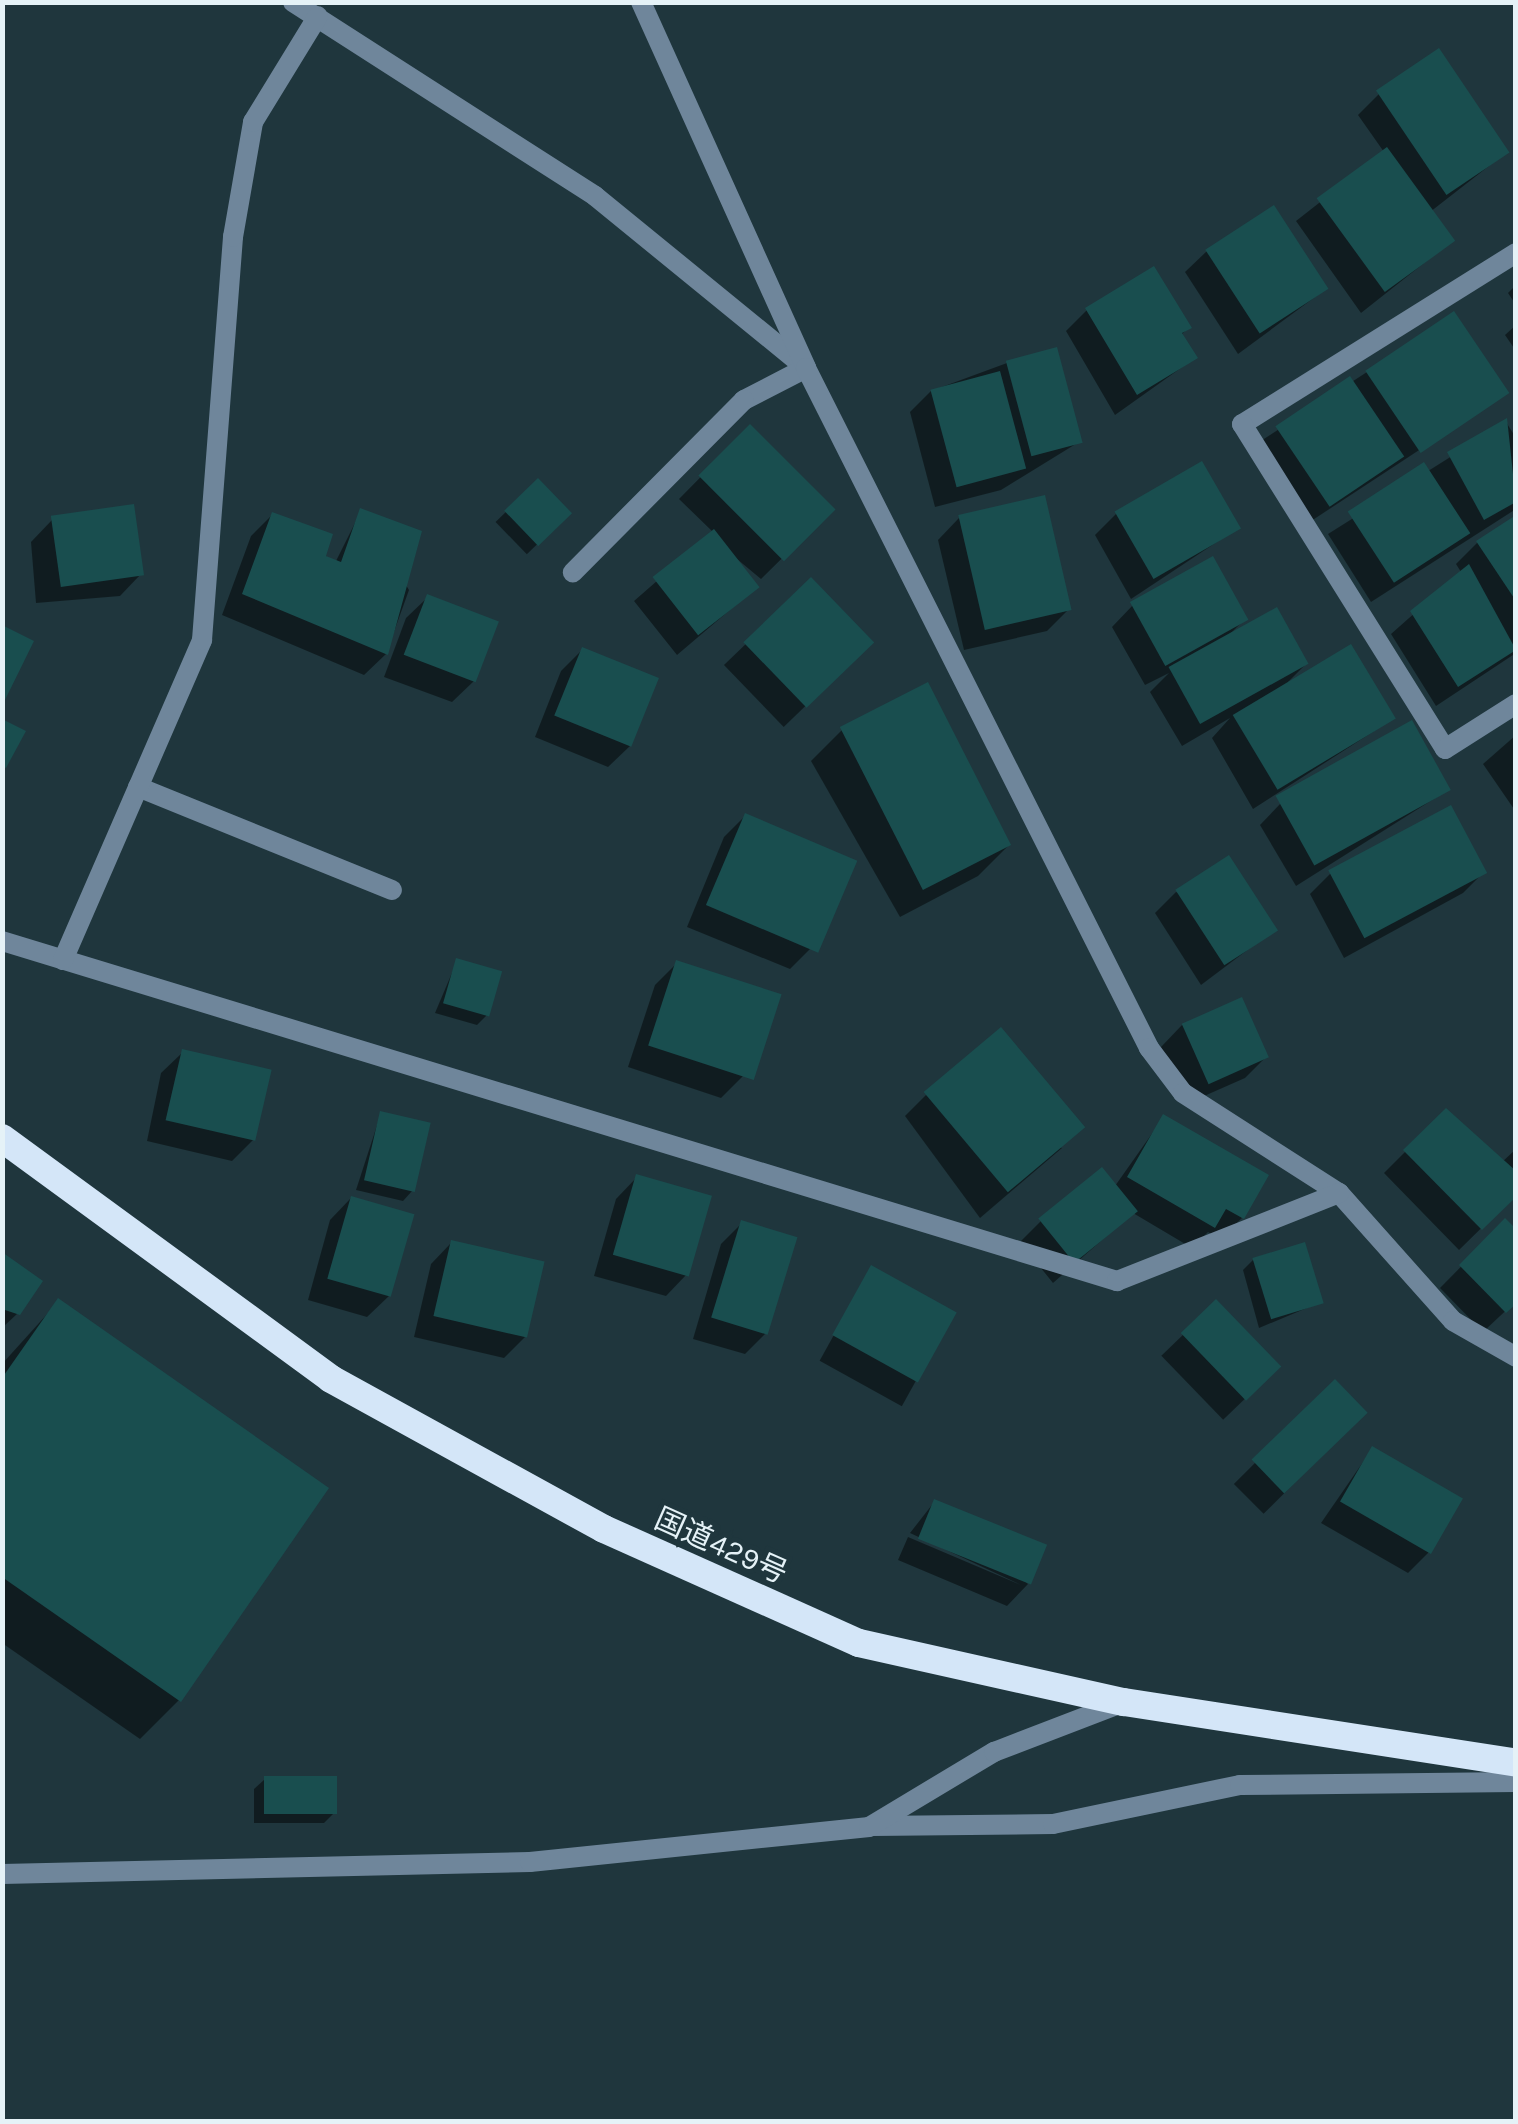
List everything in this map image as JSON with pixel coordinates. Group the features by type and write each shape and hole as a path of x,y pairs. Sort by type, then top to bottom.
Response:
{"highway":[{"name":"国道429号","path":"2,1138 331,1379 604,1528 859,1642 1124,1702 1516,1763"}],"street":[{"path":"293,2 595,196 806,368"},
{"path":"642,2 806,368 1149,1048 1182,1093 1339,1193 1453,1321 1516,1357"},
{"path":"63,960 202,640 233,237 253,122 318,16"},
{"path":"1516,253 1242,424 1445,749 1516,704"},
{"path":"573,572 744,400 806,368"},
{"path":"138,788 392,890"},
{"path":"2,942 1117,1282 1339,1193"},
{"path":"868,1826 994,1752 1124,1702"},
{"path":"2,1874 530,1862 868,1826 1053,1824 1240,1784 1516,1782"}],"building":[{"path":"1439,48 1509,152 1446,195 1376,90"},
{"path":"1387,147 1455,241 1385,292 1317,198"},
{"path":"1274,205 1328,289 1260,334 1205,250"},
{"path":"1154,266 1192,328 1182,333 1198,358 1137,395 1085,308"},
{"path":"1454,311 1509,393 1421,453 1365,371"},
{"path":"1057,347 1083,443 1031,456 1006,361"},
{"path":"1000,371 1026,469 957,487 930,390"},
{"path":"1350,376 1404,456 1330,507 1275,426"},
{"path":"1507,418 1516,502 1484,520 1447,452"},
{"path":"750,424 836,510 784,561 698,476"},
{"path":"1202,461 1241,529 1154,579 1115,512"},
{"path":"1424,462 1470,533 1394,583 1348,512"},
{"path":"538,478 572,513 538,546 504,511"},
{"path":"1045,495 1072,610 985,630 958,515"},
{"path":"134,504 144,575 61,587 51,516"},
{"path":"360,508 422,531 388,655 242,594 272,512 333,534 326,556 341,562"},
{"path":"1516,515 1516,601 1476,541"},
{"path":"714,529 760,587 698,635 653,577"},
{"path":"1213,556 1248,620 1165,666 1130,602"},
{"path":"1469,564 1516,650 1458,687 1410,611"},
{"path":"811,577 874,642 807,708 743,642"},
{"path":"427,594 499,622 476,682 404,655"},
{"path":"1277,607 1309,664 1200,724 1169,667"},
{"path":"2,625 34,641 2,706"},
{"path":"1351,644 1396,719 1278,790 1233,715"},
{"path":"582,647 659,678 631,747 554,716"},
{"path":"928,682 1011,845 923,890 840,727"},
{"path":"2,719 26,731 6,768 2,766"},
{"path":"1412,720 1451,790 1314,866 1276,796"},
{"path":"1451,805 1487,873 1364,938 1328,870"},
{"path":"745,813 857,861 818,953 706,905"},
{"path":"1229,855 1278,930 1224,965 1175,890"},
{"path":"456,958 502,971 489,1016 443,1003"},
{"path":"676,960 782,994 754,1080 648,1046"},
{"path":"1242,997 1269,1057 1209,1084 1182,1024"},
{"path":"1001,1027 1085,1127 1008,1192 924,1092"},
{"path":"182,1049 272,1070 255,1141 166,1120"},
{"path":"1446,1108 1516,1171 1516,1197 1482,1230 1403,1150"},
{"path":"380,1111 431,1123 415,1192 364,1180"},
{"path":"1163,1114 1269,1175 1244,1219 1226,1209 1215,1228 1127,1177"},
{"path":"1102,1167 1138,1211 1074,1263 1038,1219"},
{"path":"636,1174 712,1196 689,1277 613,1255"},
{"path":"351,1196 414,1214 391,1297 327,1279"},
{"path":"1505,1218 1516,1229 1516,1304 1506,1313 1459,1265"},
{"path":"741,1220 797,1237 768,1335 711,1318"},
{"path":"451,1240 545,1262 527,1338 433,1316"},
{"path":"1305,1242 1324,1303 1271,1319 1252,1258"},
{"path":"2,1252 43,1281 20,1315 2,1309"},
{"path":"871,1265 957,1313 918,1382 832,1335"},
{"path":"58,1298 329,1488 181,1702 2,1577 2,1378"},
{"path":"1216,1299 1281,1367 1246,1401 1181,1333"},
{"path":"1335,1379 1368,1413 1284,1493 1252,1460"},
{"path":"1372,1446 1463,1498 1431,1554 1340,1501"},
{"path":"934,1499 1047,1545 1031,1585 918,1539"},
{"path":"264,1776 337,1776 337,1814 264,1814"}]}
